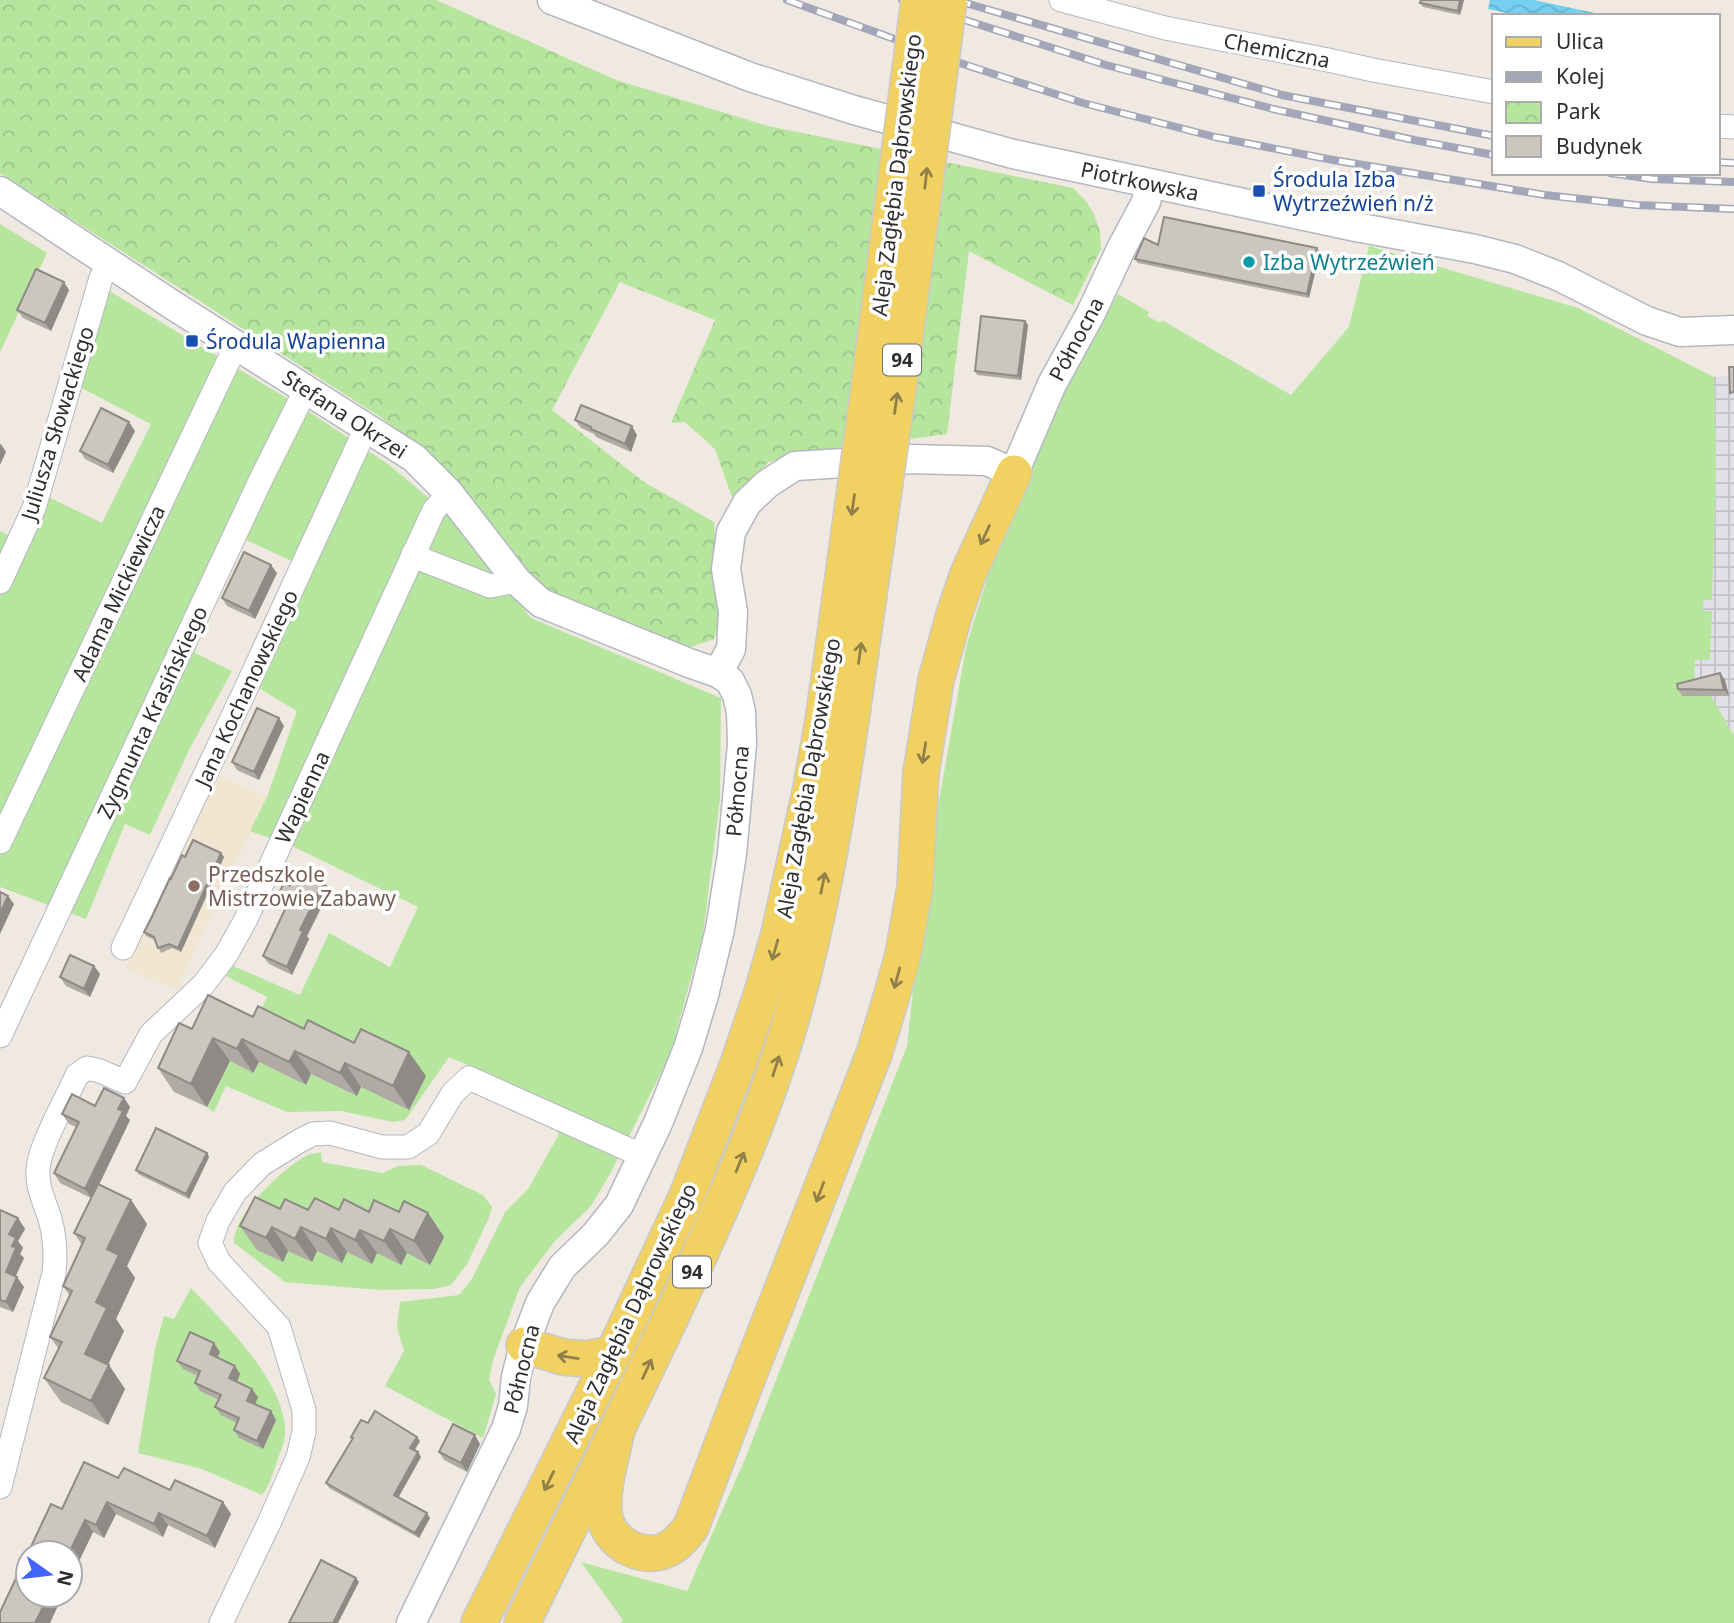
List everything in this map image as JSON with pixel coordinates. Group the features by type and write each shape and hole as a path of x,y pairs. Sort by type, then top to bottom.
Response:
{"main road":[{"name":"Aleja Zagłębia Dąbrowskiego","path":"522,1623 617,1430 723,1204 760,1112 791,1021 814,926 839,800 837,718 868,395 919,0"},
{"name":"Aleja Zagłębia Dąbrowskiego","path":"479,1623 686,1198 738,1064 762,993 837,718 899,385 949,0"},
{"path":"617,1430 604,1497 605,1521 613,1535 624,1546 648,1555 667,1549 683,1538 691,1527 874,1054 903,955 915,887 921,773 936,680 968,574 1014,473"},
{"path":"524,1345 563,1357 585,1359 612,1354"}],"street":[{"name":"Piotrkowska","path":"551,0 750,77 854,110 1013,154 1475,249 1515,259 1558,276 1647,321 1679,332 1734,330"},
{"name":"Chemiczna","path":"1061,0 1165,28 1492,92"},
{"name":"Północna","path":"1014,473 1052,384 1146,202 1150,184"},
{"name":"Stefana Okrzei","path":"0,191 171,304 414,458 449,493 517,581 541,603 718,673"},
{"name":"Juliusza Słowackiego","path":"0,582 34,508 101,278 111,262"},
{"name":"Adama Mickiewicza","path":"0,842 236,345"},
{"name":"Zygmunta Krasińskiego","path":"0,1036 262,477 306,389"},
{"name":"Jana Kochanowskiego","path":"123,948 368,428"},
{"path":"718,673 731,649 733,612 726,569 731,532 747,503 767,484 795,466 911,458 987,461 1014,473"},
{"name":"Wapienna","path":"0,1487 54,1273 55,1242 50,1219 39,1191 38,1169 42,1150 77,1075 87,1068 125,1082 151,1034 203,985 226,955 245,921 434,510 449,493"},
{"path":"413,554 490,586 517,581"},
{"name":"Północna","path":"411,1623 506,1429 524,1345 540,1303 562,1267 596,1234 620,1205 688,1048 720,929 732,854 742,744 741,712 737,695 730,681 718,673"},
{"path":"221,1623 270,1523 298,1457 304,1432 304,1410 279,1327 219,1262 210,1243 218,1222 236,1192 262,1164 313,1134 330,1133 382,1147 408,1147 428,1135 453,1093 469,1078 643,1156"}],"shaded area":[{"path":"1734,375 1734,736 1711,697 1694,696 1695,660 1709,660 1711,611 1703,612 1704,599 1712,600 1716,470 1714,377"},
{"name":"Przedszkole Mistrzowie Zabawy","path":"213,772 267,797 177,990 125,970"}],"green space":[{"path":"0,0 436,0 616,80 768,126 1073,188 1094,214 1100,232 1101,249 1073,305 969,251 947,434 813,452 769,462 732,497 715,449 685,422 671,423 715,320 620,282 552,410 644,482 714,522 722,614 714,639 685,649 548,596 459,482 382,418 0,173"},
{"path":"0,224 47,253 0,352"},
{"path":"1369,246 1578,308 1714,377 1716,470 1712,600 1704,600 1703,611 1712,611 1710,660 1695,660 1694,696 1711,696 1734,736 1734,1623 621,1623 623,1620 581,1562 687,1591 745,1459 907,1046 924,887 966,647 1002,530 1051,416 1118,294 1149,312 1147,316 1160,323 1162,320 1291,395 1349,327"},
{"path":"88,278 305,409 388,464 449,515 531,618 721,698 720,799 703,934 670,1055 591,1206 554,1242 520,1287 493,1360 489,1380 496,1394 483,1438 385,1386 404,1351 397,1327 400,1302 459,1295 472,1279 505,1212 528,1189 558,1136 558,1104 449,1057 405,1120 393,1122 341,1111 287,1112 226,1086 214,1112 207,1107 230,1061 253,1073 259,1062 306,1085 311,1074 357,1096 362,1087 251,1032 267,997 226,976 233,966 300,995 329,933 390,967 418,907 292,846 250,831 267,797 297,711 245,680 296,563 242,538 203,617 195,653 232,671 190,748 150,835 125,824 86,919 0,887 0,531 8,535 30,488 102,523 151,424 62,378"},
{"path":"321,1152 322,1162 383,1173 398,1166 421,1165 483,1195 492,1207 488,1220 467,1264 451,1285 433,1289 379,1290 285,1282 234,1243 235,1232 241,1220 262,1192 288,1168 310,1154"},
{"path":"191,1288 252,1356 276,1395 283,1415 284,1442 271,1479 262,1495 202,1469 138,1453 155,1349 164,1316 174,1319"}],"water":[{"path":"1490,0 1534,0 1595,14 1512,14 1488,9"}],"building":[{"path":"1421,0 1460,0 1458,11 1420,3"},
{"name":"Izba Wytrzeźwień","path":"1164,217 1317,248 1307,294 1135,259 1144,238 1158,245"},
{"path":"36,269 64,282 45,323 17,310"},
{"path":"981,316 1025,321 1018,376 975,371"},
{"path":"1729,367 1734,367 1734,392 1730,393"},
{"path":"581,405 632,426 625,444 575,420"},
{"path":"101,408 129,422 108,465 80,451"},
{"path":"244,552 271,565 249,611 222,598"},
{"path":"1720,673 1724,690 1678,689 1677,684"},
{"path":"257,708 279,718 254,772 232,762"},
{"path":"193,840 221,853 178,948 169,944 158,948 154,937 144,932 182,855 185,857"},
{"path":"299,869 324,882 300,930 303,931 287,967 263,956 288,903 277,897 284,883 290,886"},
{"path":"0,892 8,896 0,914"},
{"path":"70,955 94,966 84,989 60,977"},
{"path":"208,995 253,1017 258,1006 304,1029 308,1020 354,1043 361,1029 409,1052 393,1086 345,1063 340,1073 295,1051 289,1062 242,1039 237,1049 213,1038 191,1084 158,1068 179,1023 192,1029"},
{"path":"104,1088 124,1098 118,1109 123,1111 85,1189 54,1173 79,1122 62,1114 72,1094 95,1106"},
{"path":"156,1128 207,1153 186,1194 136,1170"},
{"path":"98,1184 131,1200 107,1249 119,1255 96,1302 107,1308 85,1354 109,1365 91,1401 44,1378 62,1342 50,1337 72,1291 63,1286 85,1238 74,1233"},
{"path":"255,1197 280,1209 285,1199 308,1210 315,1198 339,1210 344,1199 369,1212 374,1200 399,1212 404,1201 428,1213 414,1241 390,1229 384,1241 360,1230 355,1240 331,1228 326,1239 301,1227 295,1239 272,1227 266,1238 240,1226"},
{"path":"0,1210 18,1218 9,1234 16,1238 12,1246 16,1248 6,1272 17,1277 6,1302 0,1300"},
{"path":"190,1332 214,1343 210,1354 235,1366 229,1378 252,1389 247,1401 271,1411 257,1441 234,1430 239,1418 215,1407 221,1395 195,1383 200,1371 177,1361"},
{"path":"375,1411 417,1437 410,1448 418,1452 394,1495 427,1513 415,1533 326,1483 361,1420 368,1423"},
{"path":"453,1424 475,1435 461,1463 439,1452"},
{"path":"84,1462 118,1478 124,1468 170,1490 175,1480 223,1502 207,1536 159,1513 154,1524 107,1502 96,1525 85,1520 76,1539 35,1539 51,1504 62,1509"},
{"path":"321,1560 356,1578 333,1623 289,1623"},
{"path":"14,1582 14,1609 42,1609 35,1623 0,1623 0,1612"}],"railway":[{"path":"787,0 966,65 1083,103 1215,137 1333,160 1545,195 1636,205 1734,209"},
{"path":"902,0 1106,65 1273,109 1492,155"},
{"path":"955,0 1282,95 1492,136"},
{"path":"1720,162 1734,163"},
{"path":"1624,175 1652,179 1734,182"}],"place":[{"name":"Środula Izba Wytrzeźwień n/ż","path":"1259,191"},
{"name":"Izba Wytrzeźwień","path":"1249,262"},
{"name":"Środula Wapienna","path":"192,341"},
{"name":"Przedszkole Mistrzowie Zabawy","path":"194,886"}]}
